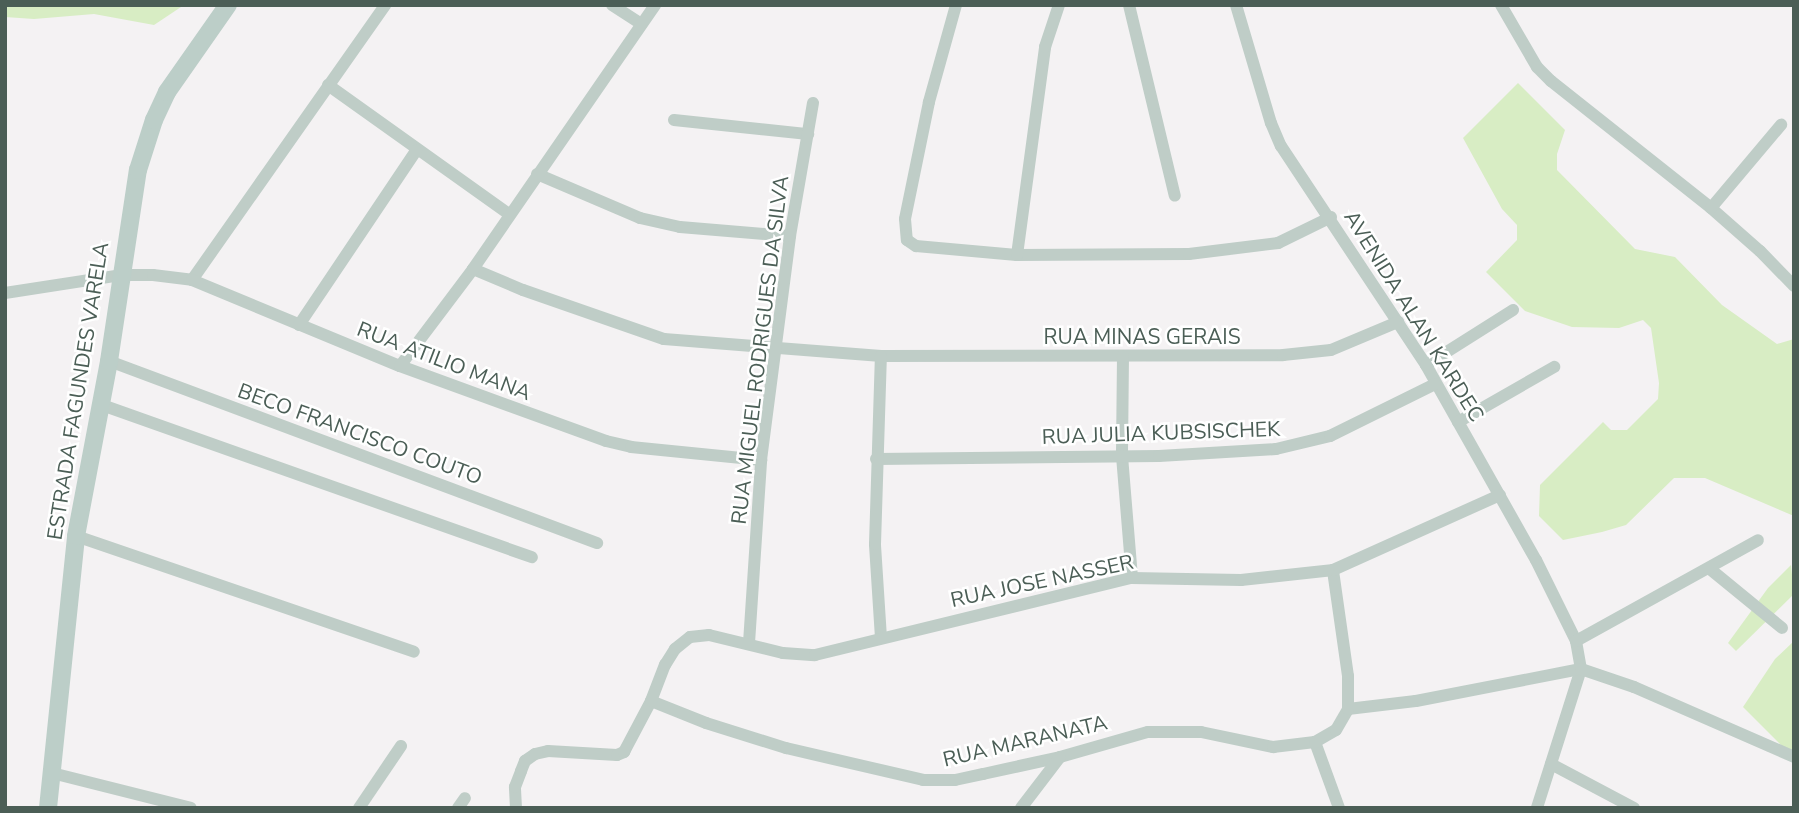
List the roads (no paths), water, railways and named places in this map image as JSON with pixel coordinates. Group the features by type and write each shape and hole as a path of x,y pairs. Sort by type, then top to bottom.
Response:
{"street":[{"name":"ESTRADA FAGUNDES VARELA","path":"48,808 76,536 102,405 138,170 154,120 182,68 228,5"},
{"path":"192,281 385,5"},
{"path":"612,5 641,24"},
{"path":"400,366 473,269 655,5"},
{"path":"956,5 929,102 905,219 907,240 916,246 934,250 1017,255 1189,254 1278,243 1331,216"},
{"path":"1017,255 1045,47 1059,5"},
{"path":"1129,5 1175,196"},
{"name":"AVENIDA ALAN KARDEC","path":"1236,5 1271,123 1298,174 1331,216 1426,365 1500,495 1576,641 1581,669"},
{"path":"1501,5 1537,67 1551,81 1711,208 1760,251 1794,286"},
{"path":"328,85 509,214"},
{"name":"RUA MIGUEL RODRIGUES DA SILVA","path":"749,643 761,460 790,236 813,103"},
{"path":"674,120 808,134"},
{"path":"1711,208 1781,125"},
{"path":"299,325 416,150"},
{"path":"537,174 640,218 680,227 790,236"},
{"name":"RUA MINAS GERAIS","path":"473,269 523,290 664,339 881,356 1283,355 1331,350 1398,322"},
{"name":"RUA ATILIO MANA","path":"5,293 121,275 153,275 192,281 400,366 606,441 631,447 761,460"},
{"path":"1426,365 1513,310"},
{"path":"881,356 875,544 881,638"},
{"path":"1123,356 1122,456 1132,579"},
{"name":"BECO FRANCISCO COUTO","path":"109,361 597,543"},
{"path":"1458,422 1554,367"},
{"name":"RUA JULIA KUBSISCHEK","path":"876,459 1122,456 1303,445 1330,436 1435,384"},
{"path":"102,405 532,557"},
{"name":"RUA JOSE NASSER","path":"651,701 665,665 682,641 709,635 783,653 815,655 845,650 881,638 1132,579 1241,580 1333,570 1500,495"},
{"path":"76,536 414,652"},
{"path":"1576,641 1758,540"},
{"path":"1710,569 1782,628"},
{"path":"1333,570 1348,676 1348,709 1336,730 1315,742 1339,808"},
{"path":"1348,709 1416,701 1581,669 1624,683 1794,757"},
{"path":"1538,808 1581,669"},
{"path":"516,808 515,787 526,761 535,754 548,751 604,755 624,752 651,701"},
{"name":"RUA MARANATA","path":"651,701 706,723 786,748 923,780 956,780 1060,757 1148,732 1201,732 1273,747 1315,742"},
{"path":"359,808 401,746"},
{"path":"1021,808 1060,757"},
{"path":"1551,764 1634,808"},
{"path":"52,773 191,808"}]}
